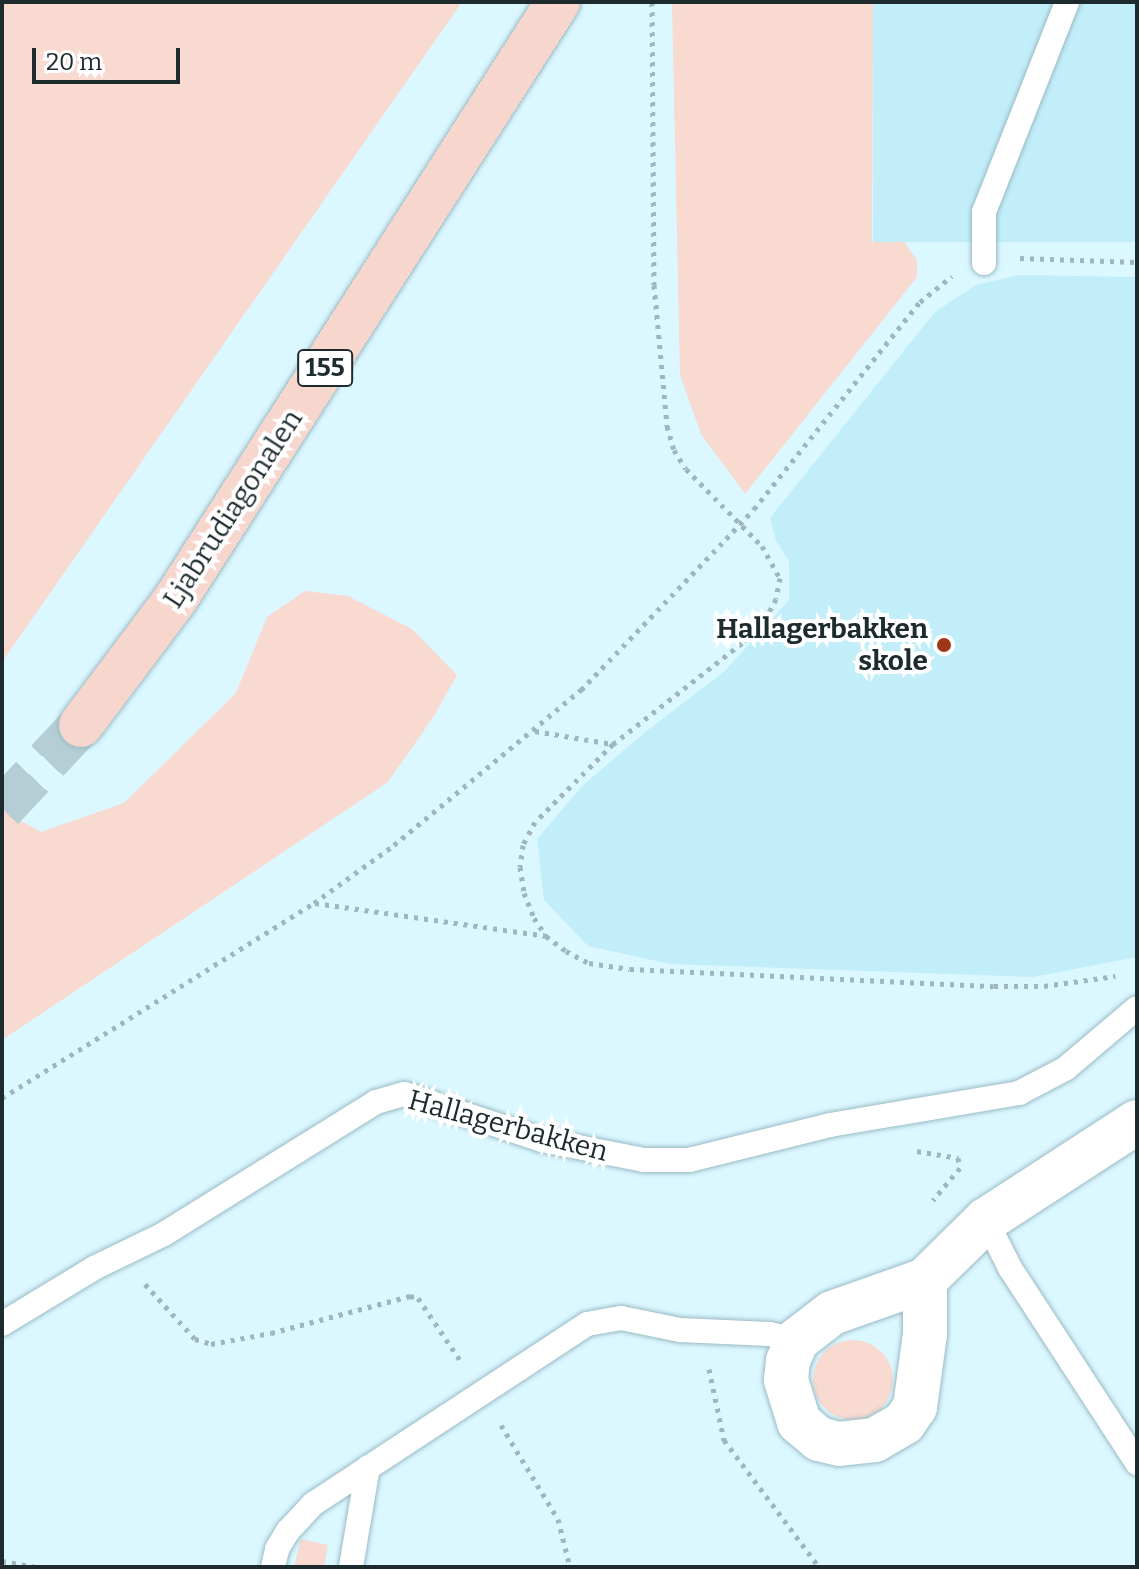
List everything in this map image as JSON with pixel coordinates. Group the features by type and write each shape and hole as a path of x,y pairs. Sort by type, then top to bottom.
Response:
{"main road":[{"name":"Ljabrudiagonalen","path":"81,725 175,600 558,2"}],"street":[{"path":"933,1271 915,1407 904,1423 887,1435 863,1443 839,1444 819,1439 799,1422 786,1380 788,1361 797,1340 832,1313 933,1271 986,1220 1137,1122"}],"lane":[{"path":"984,263 984,212 1067,2"},
{"name":"Hallagerbakken","path":"2,1324 178,1225 376,1102 404,1094 542,1140 644,1160 703,1157 860,1119 938,1110 1019,1093 1065,1069 1137,1008"},
{"path":"986,1220 1033,1305 1137,1463"},
{"path":"273,1567 277,1549 288,1531 313,1504 587,1324 621,1318 704,1333 769,1334 797,1340"},
{"path":"351,1567 368,1467"}],"path":[{"path":"546,936 524,893 520,867 523,845 535,822 613,744 742,643 767,616 776,599 780,578 762,546 686,469 674,450 667,426 654,285 652,2"},
{"path":"2,1098 314,903 394,845 534,731 581,690 754,509 920,302 947,278 984,263 1023,258 1137,262"},
{"path":"534,731 613,744"},
{"path":"314,903 546,936 589,963 630,969 994,986 1044,986 1119,975"},
{"path":"860,1119 896,1150 958,1158 960,1168 923,1212 933,1271"},
{"path":"126,1252 143,1282 195,1339 211,1344 271,1333 410,1296 418,1298 457,1356"},
{"path":"704,1333 711,1389 724,1440 819,1567"},
{"path":"481,1393 558,1519 570,1567"},
{"path":"2,1561 35,1567"}],"shaded area":[{"path":"2,2 462,2 2,662"},
{"path":"672,2 873,2 872,242 904,242 917,260 917,277 745,494 701,434 680,375"},
{"path":"873,2 1137,2 1137,242 873,242"},
{"name":"Hallagerbakken skole","path":"1019,275 1137,277 1137,957 1033,977 670,964 588,946 544,900 537,839 583,785 725,671 789,600 789,561 776,541 770,518 935,312 976,285"},
{"path":"305,591 348,596 412,629 457,675 434,716 388,782 2,1040 2,810 41,832 124,803 236,693 267,617"},
{"path":"853,1340 868,1343 881,1352 890,1365 893,1380 890,1395 881,1408 868,1417 853,1420 838,1417 825,1408 816,1395 813,1380 816,1365 825,1352 838,1343"},
{"path":"301,1539 328,1545 324,1567 294,1567"}],"tunnel":[{"path":"2,809 81,725"}],"place":[{"name":"Hallagerbakken skole","path":"944,645"}]}
